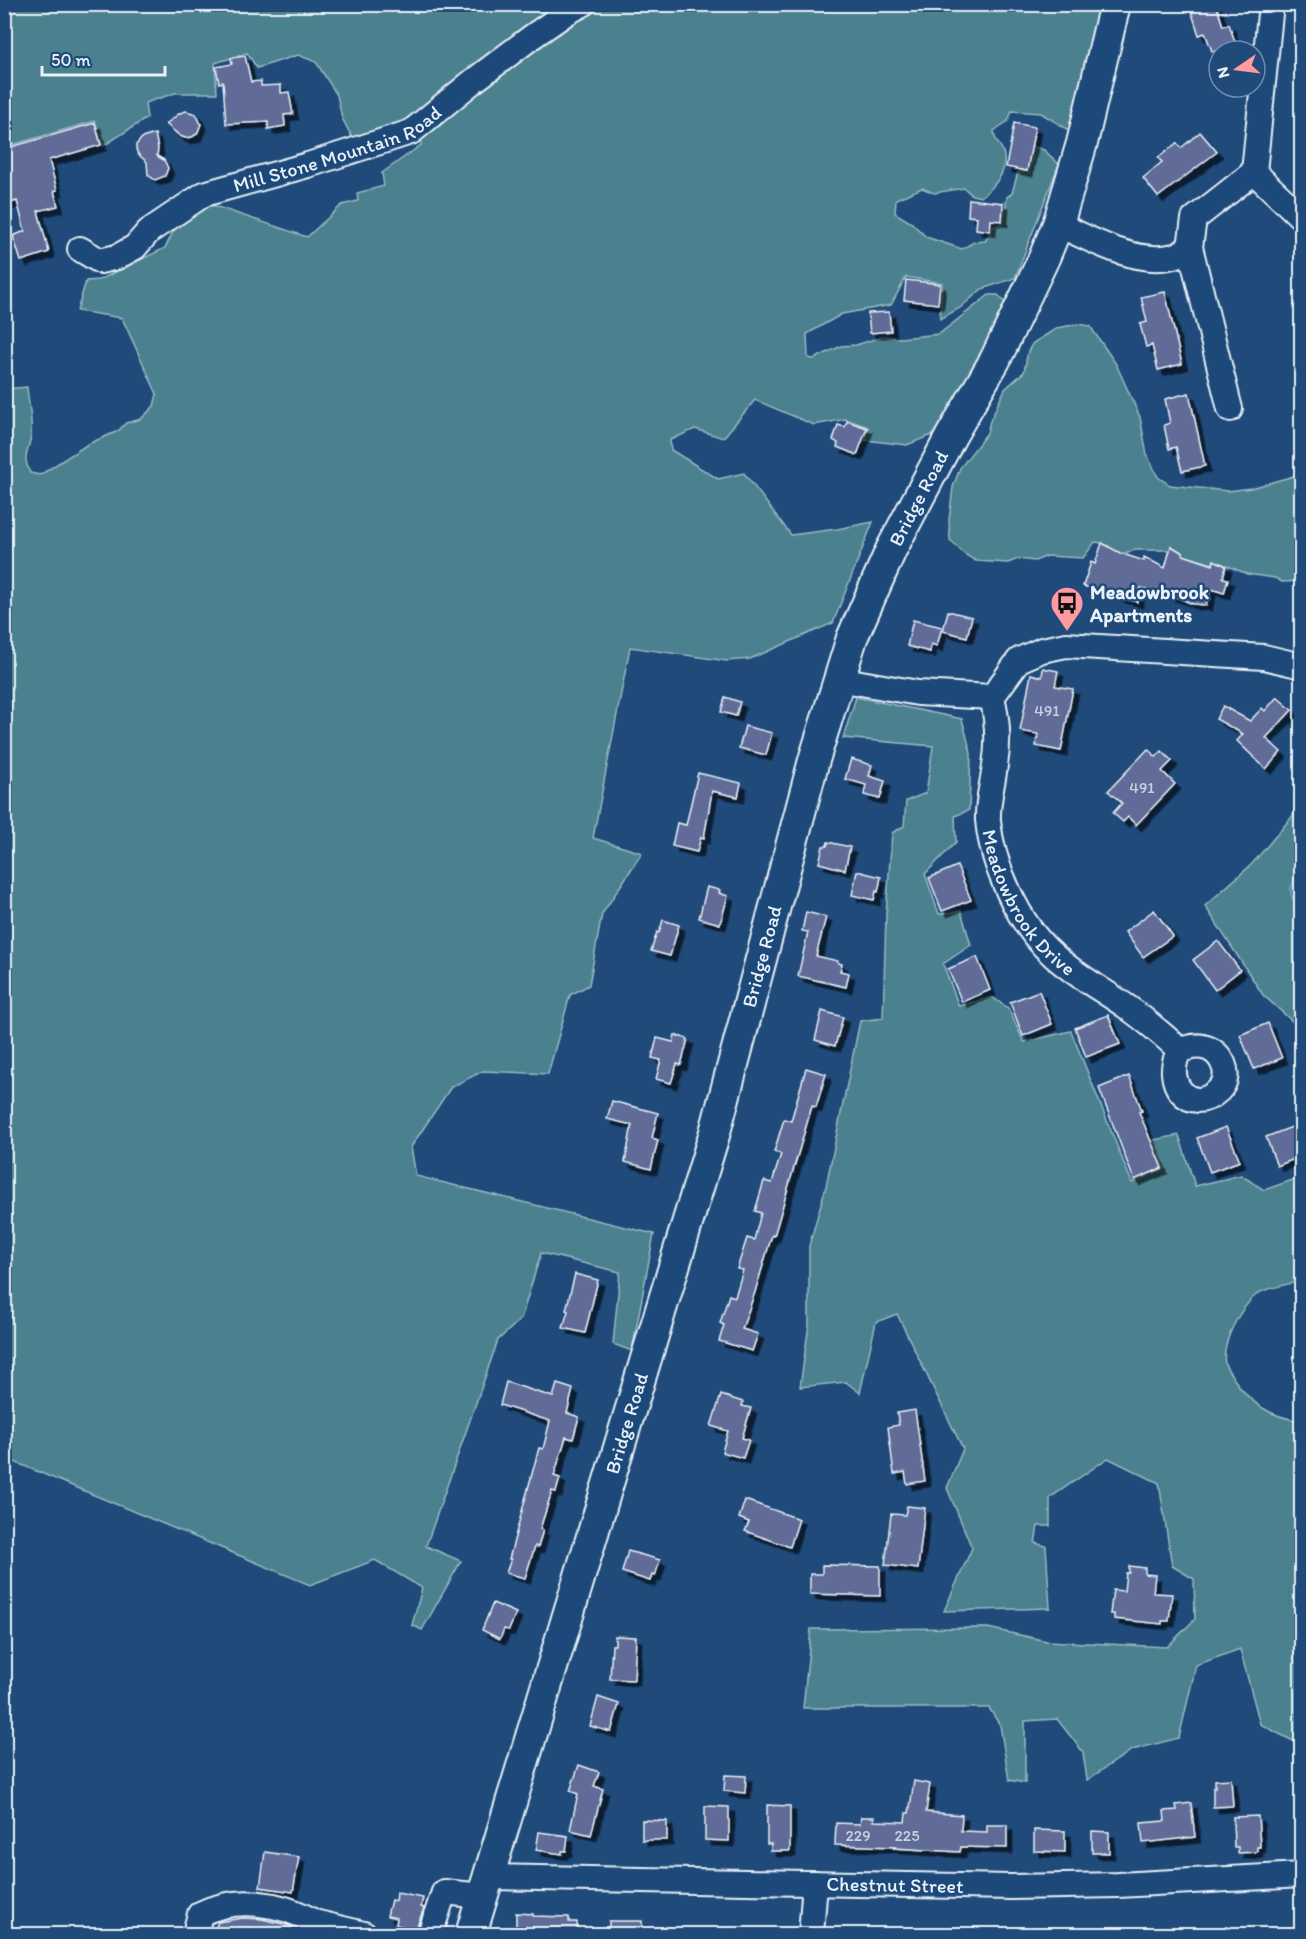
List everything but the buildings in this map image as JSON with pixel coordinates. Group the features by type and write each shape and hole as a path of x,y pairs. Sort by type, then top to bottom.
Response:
{"main road":[{"name":"Bridge Road","path":"471,1935 715,1132 814,760 838,679 852,638 886,560 951,436 995,360 1058,224 1082,143 1115,4"}],"street":[{"name":"Mill Stone Mountain Road","path":"80,249 100,261 117,257 135,247 149,231 204,194 308,165 411,132 524,43 583,4"},
{"path":"1230,409 1190,247 1194,219 1254,172 1271,4"},
{"path":"1254,172 1302,218"},
{"path":"1058,224 1128,254 1156,259 1176,256 1190,247"},
{"path":"838,679 918,693 992,697 1019,660 1042,650 1066,645 1264,657 1302,666"},
{"name":"Meadowbrook Drive","path":"992,697 997,718 998,740 988,818 998,864 1012,898 1037,939 1050,953 1129,1008 1180,1050"},
{"name":"Chestnut Street","path":"430,1935 444,1892 486,1887 815,1883 1011,1887 1118,1886 1302,1875"},
{"path":"811,1935 815,1883"},
{"path":"195,1935 200,1914 213,1908 230,1905 275,1906 297,1912 312,1928 364,1935"}],"green space":[{"path":"5,5 570,5 420,118 355,143 342,118 337,95 316,62 298,55 257,68 247,53 215,63 217,93 175,93 145,103 147,118 103,146 95,121 5,147"},
{"path":"594,5 1102,5 1070,131 1041,113 1012,111 1008,121 994,131 995,139 1003,152 1002,172 991,188 981,197 972,195 964,188 934,193 922,188 896,199 895,213 912,223 926,237 962,249 974,242 985,241 994,226 1003,223 1007,197 1012,193 1018,172 1029,172 1034,147 1044,150 1059,164 1015,278 982,289 960,308 940,319 942,283 906,277 891,305 842,314 807,334 808,358 814,359 841,346 856,345 884,336 900,338 939,334 989,295 998,295 1004,301 1005,308 937,433 907,445 865,440 868,427 846,419 814,425 755,400 723,438 695,429 670,440 671,450 718,479 744,473 791,535 873,522 833,623 750,659 727,661 630,647 593,838 642,853 602,914 589,985 570,995 548,1074 483,1071 451,1087 411,1147 416,1176 654,1234 632,1351 613,1344 620,1272 541,1253 521,1319 498,1340 426,1546 461,1561 422,1630 412,1625 422,1588 375,1560 310,1585 5,1458 5,389 27,387 31,436 26,458 30,473 40,475 88,444 118,431 126,423 141,419 154,406 157,394 122,318 77,311 86,281 99,280 165,248 182,215 203,202 307,237 342,205 358,201 357,193 384,186 382,173 421,145 423,127"},
{"path":"1078,324 1090,326 1116,364 1140,417 1147,455 1158,477 1170,485 1228,491 1251,488 1301,474 1301,581 1282,582 1275,578 1247,574 1214,560 1213,564 1183,555 1171,546 1170,550 1136,550 1120,554 1102,543 1095,542 1083,558 1047,556 1035,561 1018,559 1008,563 976,561 964,554 950,540 949,520 953,487 960,468 987,433 1005,389 1024,372 1028,351 1033,343 1057,328"},
{"path":"856,697 962,719 971,753 969,810 955,816 956,842 925,874 939,914 961,911 971,945 943,964 959,1006 992,997 1008,1008 1024,1042 1071,1031 1132,1183 1164,1169 1153,1140 1179,1135 1195,1186 1241,1175 1264,1190 1301,1177 1301,1281 1266,1290 1251,1300 1229,1335 1225,1363 1241,1388 1255,1403 1272,1413 1301,1421 1301,1745 1260,1724 1240,1649 1196,1665 1179,1738 1132,1750 1087,1780 1083,1752 1057,1719 1025,1721 1025,1783 1009,1780 1000,1725 989,1708 803,1708 811,1629 988,1628 1047,1641 1167,1647 1195,1619 1194,1579 1172,1566 1159,1483 1108,1458 1050,1498 1050,1526 1038,1526 1035,1543 1046,1546 1050,1608 944,1611 972,1548 947,1488 963,1449 897,1314 876,1322 860,1393 846,1382 800,1387 809,1324 809,1246 826,1186 860,1021 883,1018 886,915 892,833 904,826 906,801 926,793 933,746 843,738"},
{"path":"1301,806 1301,1029 1263,995 1205,906 1252,864"}],"water":[{"path":"1301,868 1301,909 1292,898 1291,889"}],"place":[{"name":"Meadowbrook Apartments","path":"1067,632"}]}
